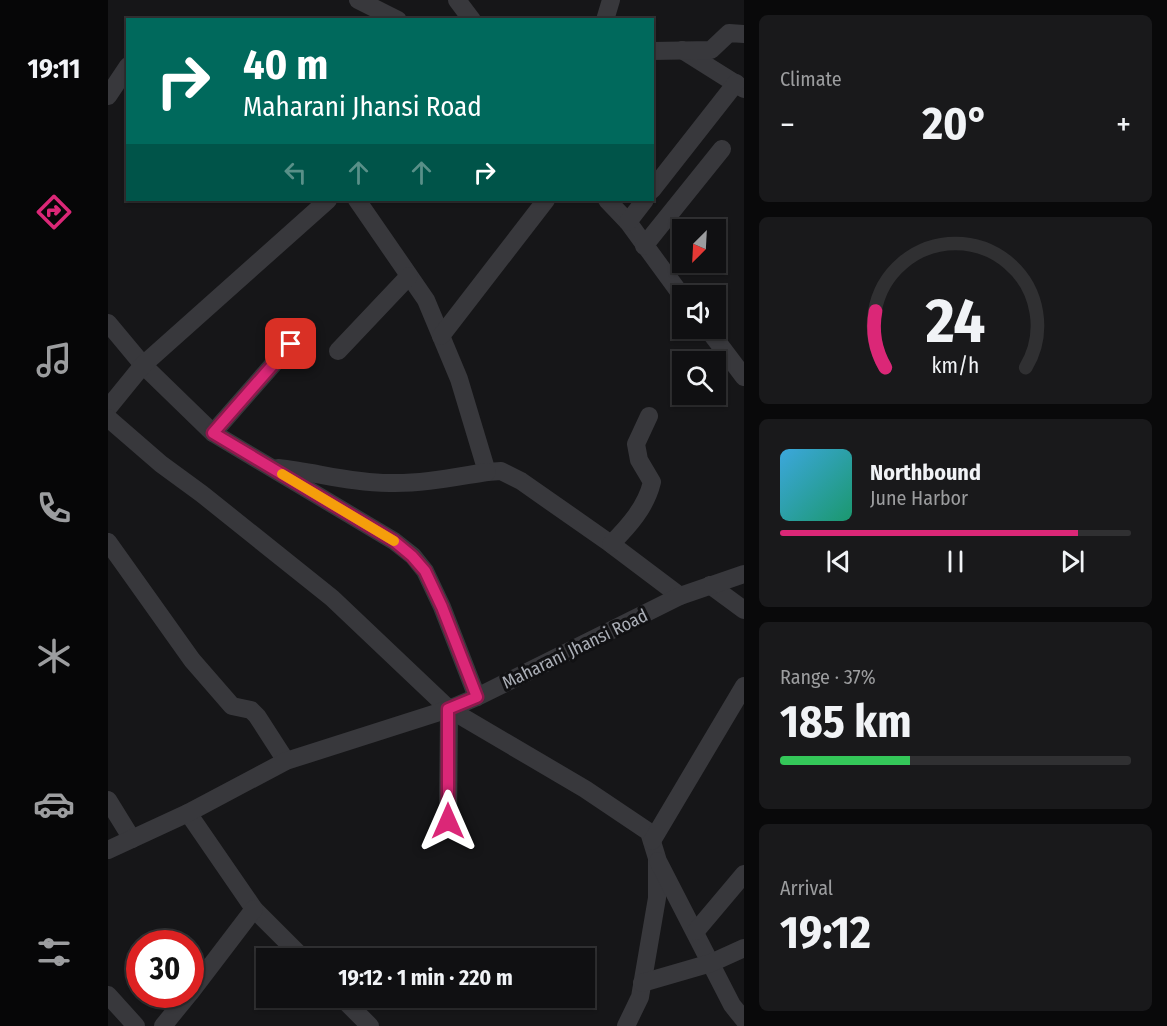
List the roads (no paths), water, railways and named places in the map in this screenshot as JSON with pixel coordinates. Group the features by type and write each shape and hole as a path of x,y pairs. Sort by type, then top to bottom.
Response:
{"street":[{"path":"358,0 394,18"},
{"path":"457,0 470,18"},
{"path":"606,18 611,0"},
{"path":"654,51 711,50 729,33 744,34"},
{"path":"654,188 740,86 680,50"},
{"path":"108,96 126,69"},
{"path":"644,246 722,149"},
{"path":"108,408 143,365 327,201"},
{"path":"358,201 426,300 459,379 487,472"},
{"path":"441,336 545,201"},
{"path":"608,201 628,222 674,285"},
{"path":"628,222 644,201"},
{"path":"338,351 409,276"},
{"path":"108,323 143,365 213,433 394,541 412,556 425,571 442,607 477,697"},
{"path":"715,339 744,377"},
{"path":"213,433 291,344"},
{"path":"611,544 628,526 649,496 652,482 639,460 636,444 649,416"},
{"path":"108,418 161,464 332,598 448,709 585,789 649,832 654,850 732,1005 744,1020"},
{"path":"270,467 361,481 390,483 429,481 501,471 520,481 611,544 680,596"},
{"path":"108,542 192,660 232,706 251,710 257,716 286,761"},
{"name":"Maharani Jhansi Road","path":"108,850 188,813 286,761 448,709 477,697 680,596 744,574"},
{"path":"710,585 744,610"},
{"path":"626,1026 640,997 657,898 654,850 744,686"},
{"path":"448,709 448,821"},
{"path":"108,800 132,839"},
{"path":"188,813 254,909 293,948"},
{"path":"696,931 744,874"},
{"path":"204,975 254,909"},
{"path":"642,983 711,963 744,948"},
{"path":"108,995 136,1026"},
{"path":"163,1026 178,1008"},
{"path":"352,1008 370,1026"}]}
